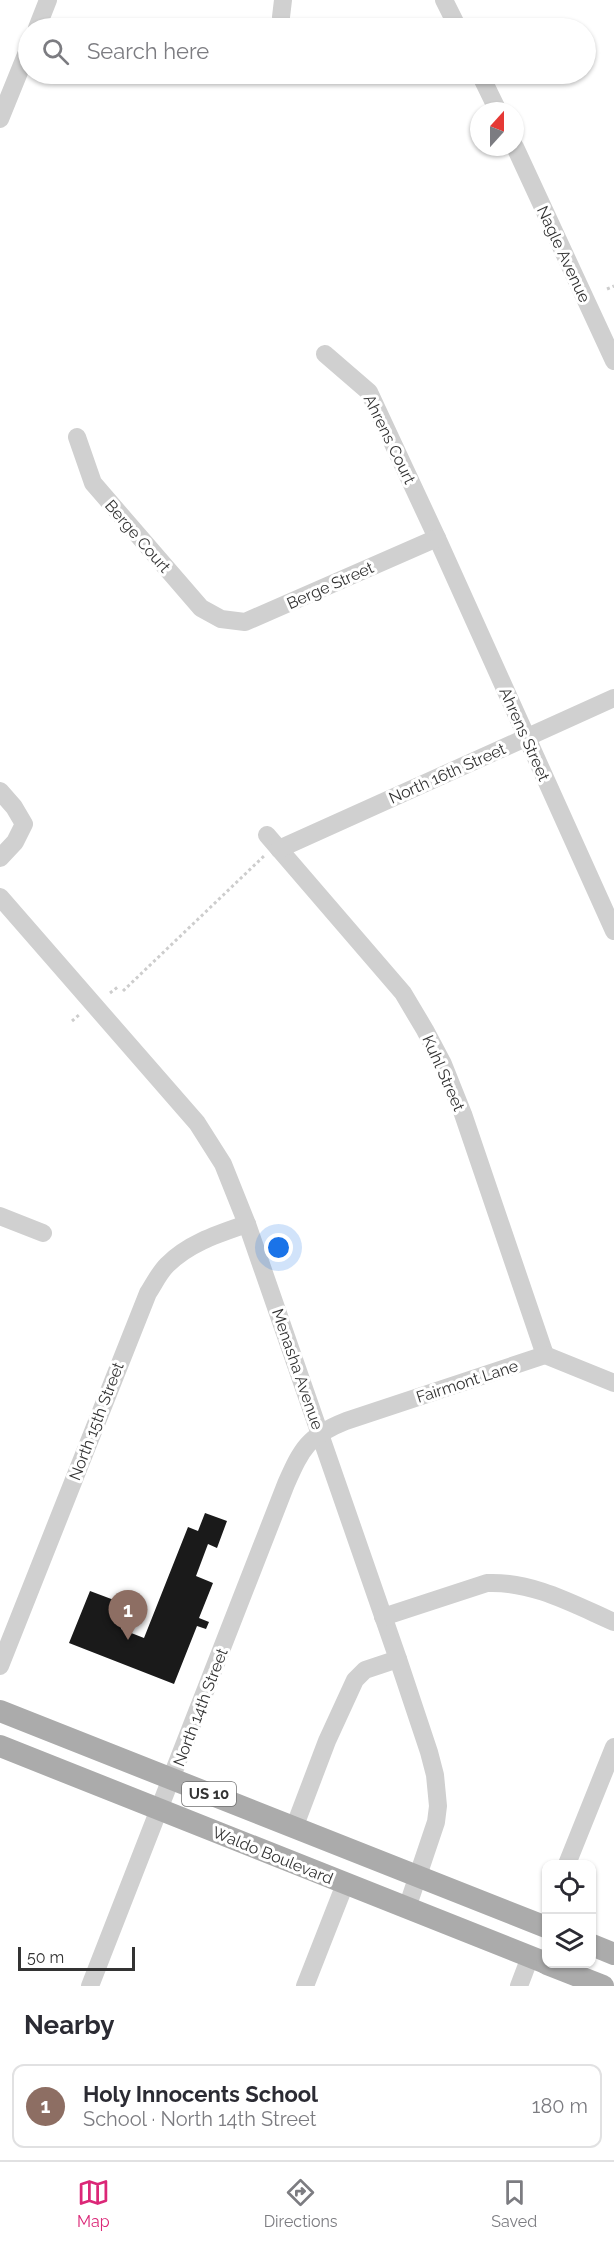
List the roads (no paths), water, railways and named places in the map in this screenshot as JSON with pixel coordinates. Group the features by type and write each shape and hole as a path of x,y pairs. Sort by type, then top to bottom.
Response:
{"main road":[{"name":"Waldo Boulevard","path":"0,1712 419,1877 542,1922"},
{"name":"Waldo Boulevard","path":"0,1746 603,1986"},
{"path":"596,1947 614,1954"}],"street":[{"path":"41,18 48,0"},
{"path":"444,0 453,18"},
{"path":"0,119 18,75"},
{"path":"485,84 494,102"},
{"name":"Nagle Avenue","path":"519,156 614,361"},
{"name":"Ahrens Court","path":"325,354 369,392 437,538"},
{"name":"Berge Court","path":"77,437 93,483 201,608 221,620"},
{"name":"Berge Street","path":"221,620 245,622 437,538"},
{"name":"Ahrens Street","path":"437,538 614,931"},
{"name":"North 16th Street","path":"272,852 614,698"},
{"path":"0,791 15,807 24,824 15,842 0,858"},
{"name":"Kuhl Street","path":"267,835 272,852 403,993 425,1030 443,1064 463,1114 545,1355"},
{"name":"Menasha Avenue","path":"0,897 197,1123 223,1164 247,1224 429,1752 438,1790 436,1822 407,1908"},
{"path":"0,1216 43,1233"},
{"name":"North 15th Street","path":"0,1666 148,1293 165,1267 184,1251 204,1240 247,1224"},
{"path":"545,1355 614,1383"},
{"name":"Fairmont Lane","path":"320,1434 350,1419 545,1355"},
{"name":"North 14th Street","path":"90,1986 292,1470 305,1447 320,1434"},
{"path":"383,1617 487,1583 505,1582 545,1592 614,1622"},
{"path":"294,1828 327,1741 358,1676 368,1669 398,1659"},
{"path":"569,1860 614,1747"},
{"path":"305,1986 345,1884"},
{"path":"519,1986 541,1961"}],"place":[{"name":"Holy Innocents School","path":"128,1640"}]}
